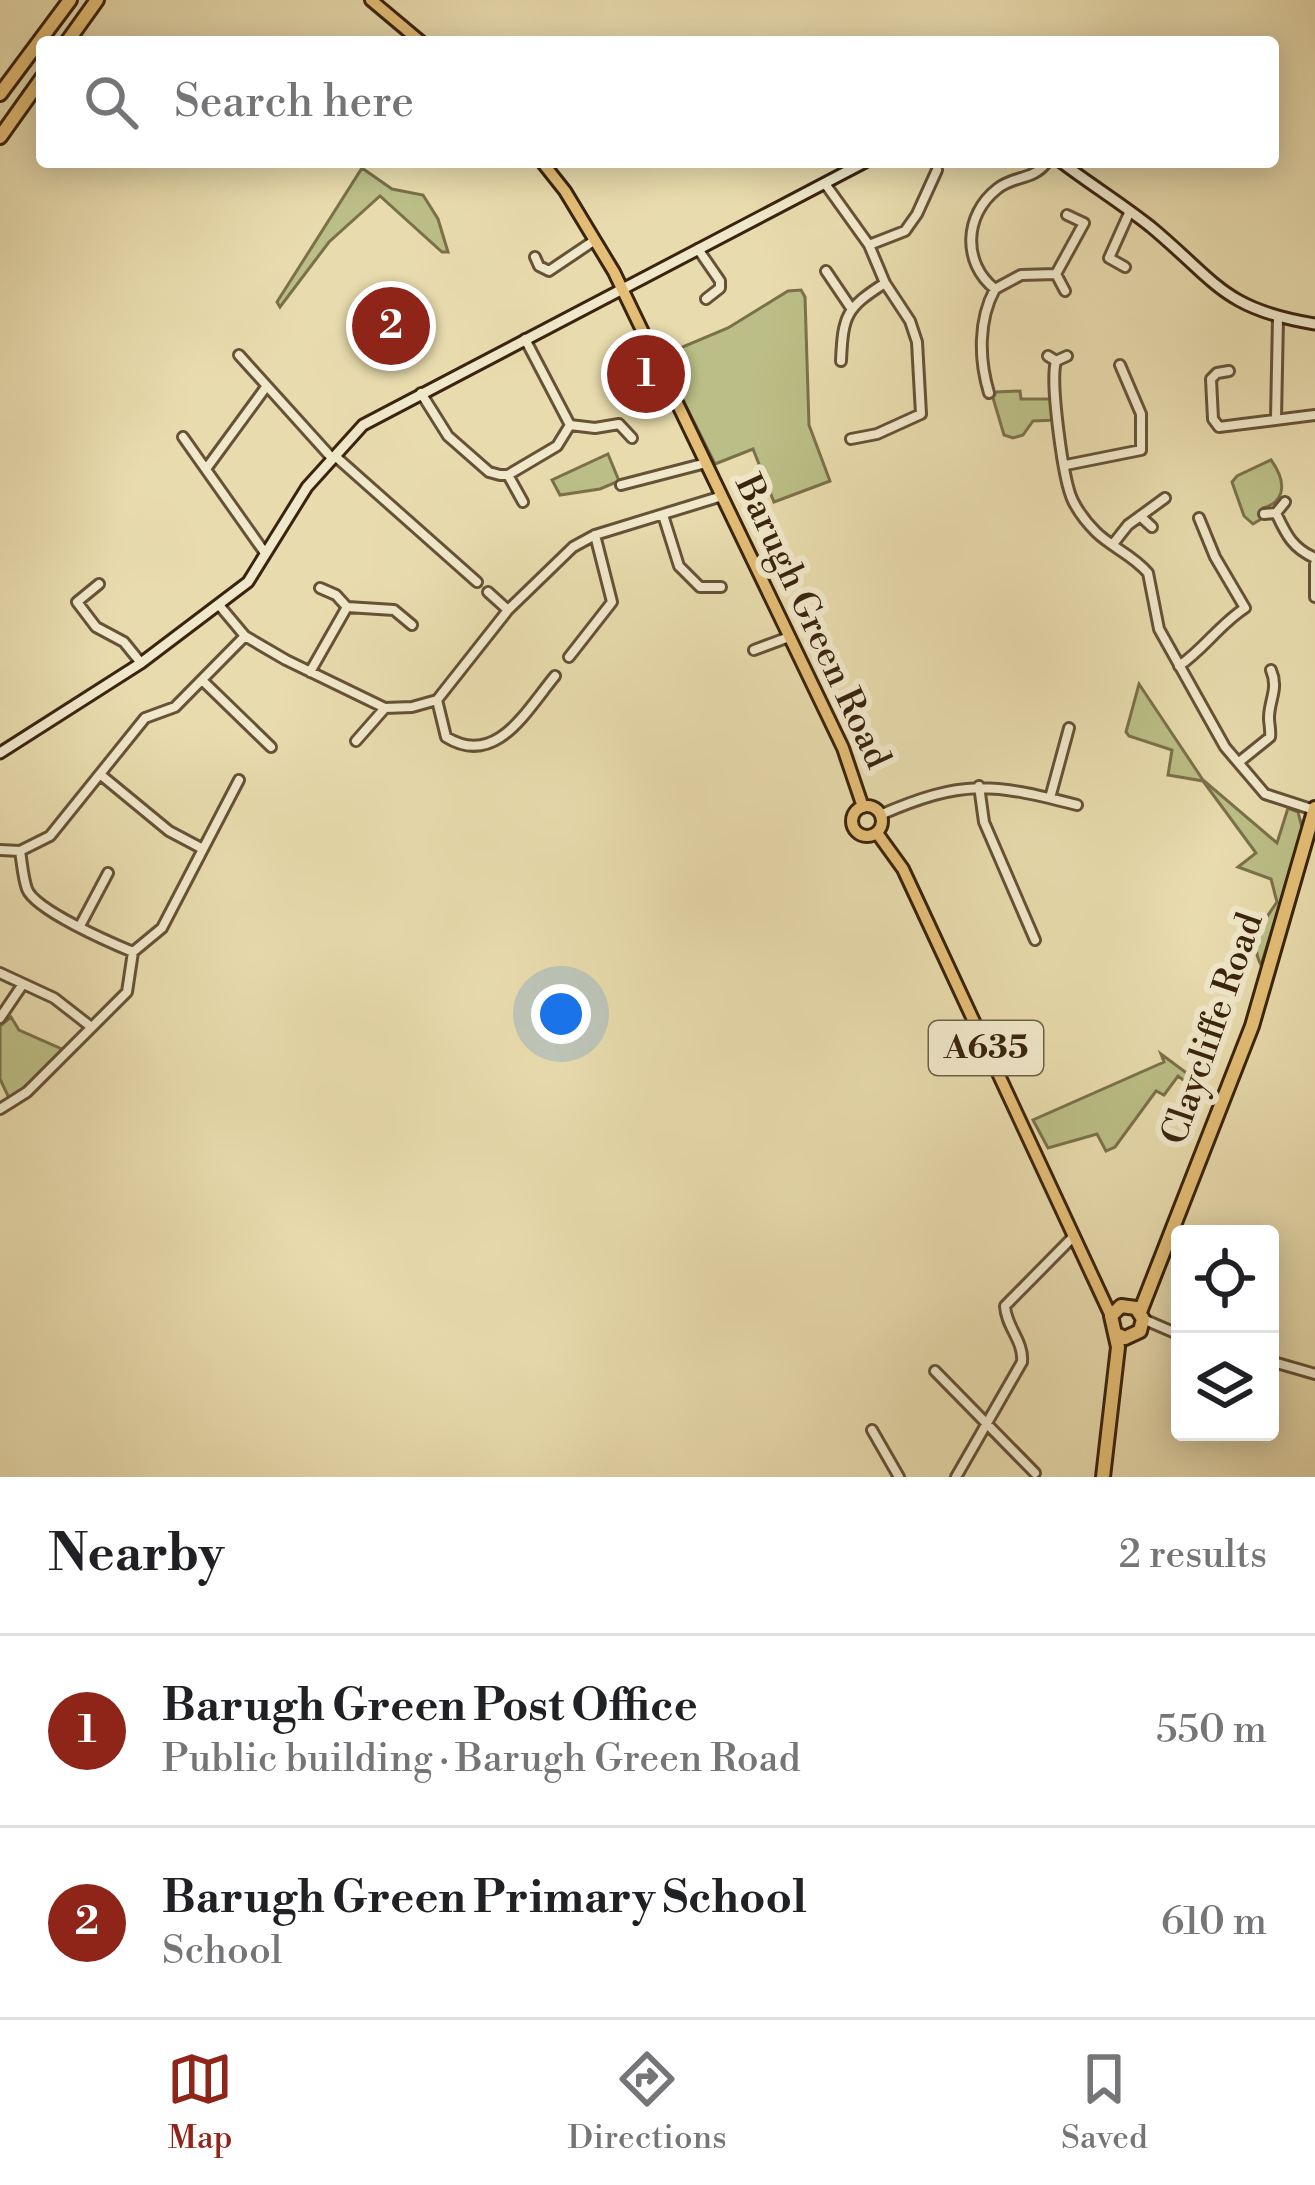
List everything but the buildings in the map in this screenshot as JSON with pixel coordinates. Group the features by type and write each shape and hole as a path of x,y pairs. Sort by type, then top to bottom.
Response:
{"highway":[{"path":"43,36 70,0"},
{"path":"72,36 97,0"},
{"path":"0,94 36,46"},
{"path":"0,137 36,86"},
{"name":"Claycliffe Road","path":"1131,1318 1252,1026 1315,809"},
{"name":"A635","path":"1103,1477 1117,1365 1116,1334 1131,1318"},
{"name":"A635","path":"1117,1365 1131,1318"}],"main road":[{"path":"371,0 414,36"},
{"name":"Barugh Green Road","path":"546,168 596,239 622,287 843,748 863,807"},
{"name":"Barugh Green Road","path":"877,832 863,836 853,826 854,814 872,807 880,815 877,832 903,869 1090,1271 1131,1318"}],"street":[{"path":"0,752 141,663 248,582 332,455 363,424 855,168"},
{"path":"995,289 977,272 971,233 975,216 998,188 1036,175 1042,168"},
{"path":"1069,168 1130,211 1235,301 1278,318 1315,324"},
{"path":"869,245 905,231 937,170"},
{"path":"826,185 869,245 917,342 921,414 856,438 857,422"},
{"path":"1125,267 1109,258 1130,211"},
{"path":"1056,274 1085,219 1066,215"},
{"path":"535,257 549,271 596,239"},
{"path":"698,248 720,281 720,288 706,299"},
{"path":"826,272 851,308"},
{"path":"989,393 982,360 983,318 995,289 1022,275 1056,274"},
{"path":"1056,274 1065,291"},
{"path":"841,361 843,330 851,308 885,283"},
{"path":"1276,418 1278,318"},
{"path":"524,339 570,425"},
{"path":"239,355 332,455 477,582"},
{"path":"1067,356 1052,358 1074,503 1098,534 1148,573 1159,629 1215,732 1265,794 1315,809"},
{"path":"1066,465 1141,450 1141,414 1120,365"},
{"path":"1228,371 1211,379 1213,419 1219,427 1315,415"},
{"path":"206,469 266,387"},
{"path":"420,392 448,436 489,472 508,475 557,446 570,425"},
{"path":"570,425 619,424 632,438"},
{"path":"183,437 268,556"},
{"name":"Barugh Green Road","path":"621,485 706,463"},
{"path":"508,475 523,502"},
{"path":"219,605 245,636 385,708 436,700 508,610 562,556 595,535 722,496"},
{"path":"1113,544 1140,516 1166,499"},
{"path":"1285,502 1270,513 1288,540 1315,561 1315,597"},
{"path":"663,514 682,573 700,587 721,587"},
{"path":"1140,516 1152,527"},
{"path":"1179,666 1245,608 1199,518"},
{"path":"569,657 612,602 595,535"},
{"path":"99,584 77,602 96,627 124,642 141,663"},
{"path":"320,588 336,595 347,608 394,610 412,625"},
{"path":"488,592 508,610"},
{"path":"310,671 347,608"},
{"path":"0,850 20,851 50,836 145,718 175,707 245,636"},
{"path":"754,650 789,637"},
{"path":"578,646 586,655"},
{"path":"1239,762 1270,737 1268,714 1275,681 1271,670"},
{"path":"436,700 446,737 481,748 507,735 553,680 541,675"},
{"path":"203,680 271,747"},
{"path":"356,741 385,708"},
{"path":"1050,798 1069,728"},
{"path":"101,775 169,831 203,849"},
{"path":"0,1109 27,1093 127,992 134,952 162,928 238,780"},
{"path":"979,785 984,822 1035,940"},
{"path":"880,815 932,793 979,785 1077,805"},
{"path":"220,788 232,794"},
{"path":"20,851 27,890 34,901 104,941 134,952"},
{"path":"80,925 108,873"},
{"path":"0,973 66,1005 90,1026"},
{"path":"0,1018 23,984"},
{"path":"956,1477 1022,1362 1023,1352 1005,1316 1005,1306 1074,1235"},
{"path":"1131,1318 1173,1333"},
{"path":"1279,1364 1315,1374"},
{"path":"935,1371 1035,1473"},
{"path":"872,1430 899,1477"}],"green space":[{"path":"362,168 392,189 423,195 438,219 448,252 442,252 380,196 329,242 280,307 277,302"},
{"path":"801,290 809,425 830,481 774,502 753,449 715,464 661,356 728,328 788,291"},
{"path":"1020,391 1021,399 1051,399 1056,420 1033,421 1023,435 1013,438 1004,435 993,398 996,392"},
{"path":"608,454 619,481 560,495 552,480"},
{"path":"1271,460 1282,488 1277,500 1263,508 1261,519 1253,524 1244,516 1232,482"},
{"path":"1139,684 1203,780 1277,843 1288,808 1298,812 1303,831 1261,965 1256,940 1277,902 1271,879 1238,867 1256,853 1203,781 1168,775 1172,750 1126,732"},
{"path":"11,1017 19,1030 64,1050 9,1098 0,1079 0,1026"},
{"path":"1161,1054 1204,1086 1200,1092 1178,1076 1164,1095 1156,1091 1115,1147 1106,1151 1097,1134 1048,1148 1033,1120 1164,1062"}],"place":[{"name":"Barugh Green Primary School","path":"391,326"},
{"name":"Barugh Green Post Office","path":"646,374"}]}
